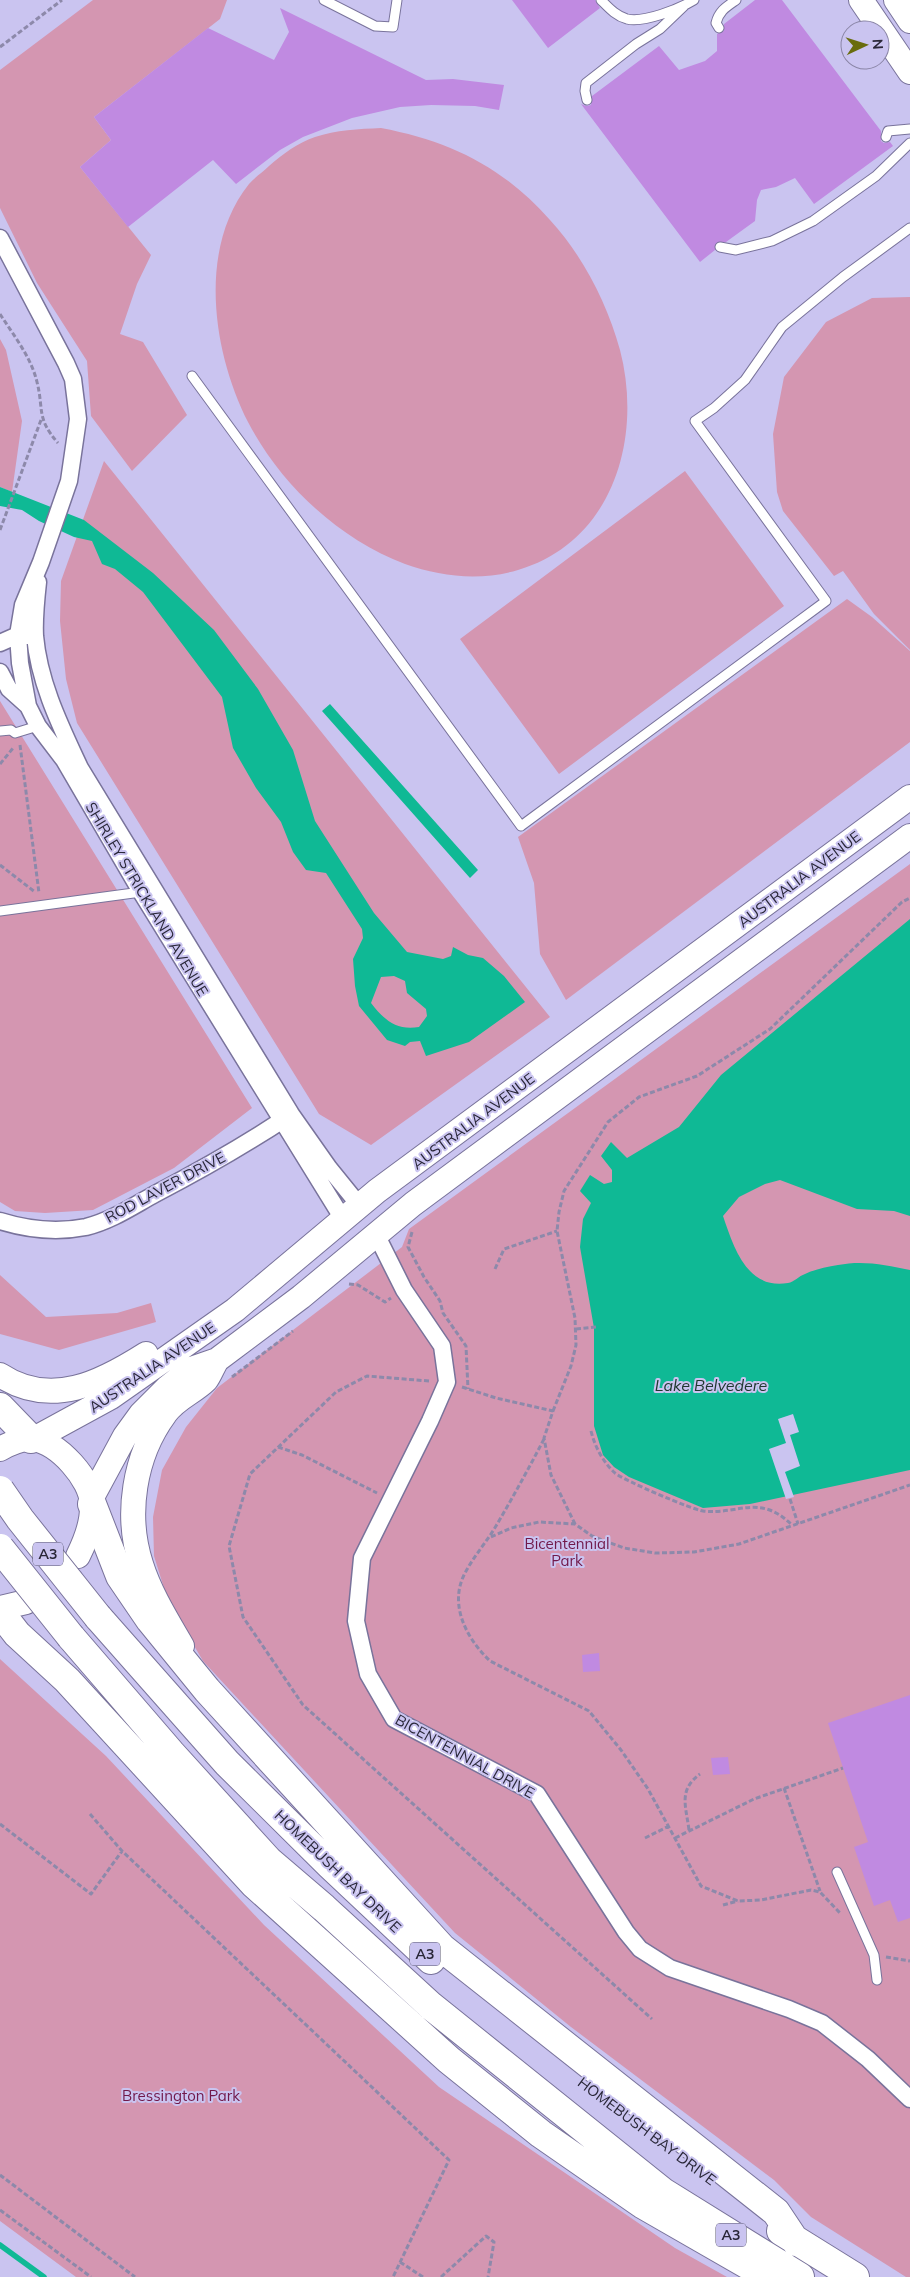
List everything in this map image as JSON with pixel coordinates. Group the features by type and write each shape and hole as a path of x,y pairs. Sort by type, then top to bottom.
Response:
{"highway":[{"path":"0,1407 33,1439"},
{"name":"HOMEBUSH BAY DRIVE","path":"0,1490 20,1519 98,1617 228,1763 330,1865 434,1963 625,2117 796,2242 855,2277"},
{"path":"92,1501 120,1576 150,1620 207,1690 442,1948 776,2212 796,2242"},
{"name":"A3","path":"0,1548 70,1637 171,1753 269,1861 324,1908 431,2006 663,2192 800,2277"},
{"path":"0,1612 17,1634 67,1680 254,1884 449,2060 541,2134 642,2204 769,2277"}],"main road":[{"path":"861,0 910,72"},
{"path":"896,0 910,21"},
{"name":"AUSTRALIA AVENUE","path":"0,1449 33,1439 111,1398 235,1310 351,1212 910,797"},
{"name":"AUSTRALIA AVENUE","path":"92,1501 119,1446 141,1414 166,1388 192,1369 222,1370 301,1297 376,1234 910,836"},
{"path":"0,1375 9,1381 35,1389 60,1390 80,1388 102,1381 178,1333 230,1297 302,1272 362,1227 376,1234"},
{"path":"207,1690 160,1608 147,1580 135,1538 134,1512 139,1468 154,1432 164,1414 177,1400 222,1370"},
{"path":"33,1439 50,1447 69,1460 80,1475 92,1501 89,1530 78,1556"},
{"path":"0,1608 26,1602"}],"street":[{"name":"SHIRLEY STRICKLAND AVENUE","path":"0,238 73,379 78,419 69,481 41,562 23,605 18,635 20,663 28,706 38,726 64,760 141,892 286,1117 351,1212"},
{"name":"SHIRLEY STRICKLAND AVENUE","path":"41,562 35,606 35,637 42,673 56,718 80,768 286,1117"},
{"path":"0,643 18,635 35,637"},
{"path":"0,672 9,689 28,706"},
{"name":"ROD LAVER DRIVE","path":"0,1221 23,1228 44,1231 88,1226 110,1218 184,1179 286,1117"},
{"path":"376,1234 404,1290 442,1346 447,1382"},
{"name":"BICENTENNIAL DRIVE","path":"447,1382 362,1558 356,1620 368,1674 394,1719 537,1794 626,1932 640,1949 670,1968 789,2009 822,2023 868,2059 910,2099"}],"lane":[{"path":"324,0 375,26 393,26 397,0"},
{"path":"602,0 616,14 636,20 684,6"},
{"path":"587,100 586,83 694,0"},
{"path":"719,28 716,23 722,10 736,0"},
{"path":"886,137 888,131 910,129"},
{"path":"720,247 736,250 772,241 813,222 876,176 910,143"},
{"path":"192,376 521,826 826,601 695,421 714,408 744,380 782,327 836,282 910,228"},
{"path":"0,731 11,730 16,733 38,726"},
{"path":"0,911 141,892"},
{"path":"837,1872 874,1955 877,1980"}],"path":[{"path":"0,47 62,0"},
{"path":"0,314 28,358 37,382 41,420 54,440 72,461"},
{"path":"0,530 41,420"},
{"path":"0,764 19,740 41,905"},
{"path":"0,865 39,895"},
{"path":"738,1901 701,1886 648,1789 621,1750 589,1711 490,1661 477,1649 466,1631 460,1612 459,1596 464,1576 489,1538 544,1438 571,1366 576,1345 576,1329 557,1231 564,1191 570,1179 608,1122 639,1097 697,1076 770,1028 902,902 910,898"},
{"path":"495,1270 504,1250 557,1231"},
{"path":"346,1284 358,1285 385,1302 404,1290"},
{"path":"222,1370 286,1338 300,1324"},
{"path":"576,1329 597,1327"},
{"path":"447,1382 496,1398 553,1411"},
{"path":"591,1431 595,1444 604,1460 616,1474 638,1485 700,1511 751,1506 779,1513 792,1526"},
{"path":"544,1438 551,1475 574,1524"},
{"path":"278,1447 302,1455 391,1500"},
{"path":"489,1538 511,1528 539,1522 574,1524 592,1536 624,1548 655,1553 694,1552 738,1544 910,1485"},
{"path":"790,1499 798,1524"},
{"path":"675,1838 754,1799 843,1768"},
{"path":"689,1830 685,1791 691,1781 700,1774"},
{"path":"784,1788 820,1892 842,1915 860,1926"},
{"path":"90,1814 122,1851 450,2160 393,2277"},
{"path":"0,1824 91,1894 122,1851"},
{"path":"645,1838 669,1826"},
{"path":"723,1905 811,1890 820,1892"},
{"path":"874,1955 910,1961"},
{"path":"0,2175 135,2277"},
{"path":"0,2210 91,2277"},
{"path":"441,2277 486,2236 494,2242 488,2277"},
{"path":"400,2262 423,2277"}],"green space":[{"path":"93,0 227,0 220,19 94,117 111,140 80,167 151,255 137,284 120,334 143,342 187,415 132,471 91,416 87,361 37,283 0,208 0,70"},
{"path":"381,128 430,140 474,159 494,171 532,201 573,249 601,298 615,332 626,384 627,418 623,451 613,482 598,511 577,536 551,556 518,570 490,576 461,576 433,572 405,564 381,553 335,525 295,488 262,445 248,422 226,365 219,334 216,302 217,270 222,239 233,210 249,184 285,153 308,139 339,131"},
{"path":"910,297 910,650 874,614 843,571 834,576 783,511 777,492 773,434 784,377 826,322 872,298"},
{"path":"0,339 6,350 22,421 12,492 0,487"},
{"path":"104,461 550,1017 371,1145 319,1114 77,723 66,679 60,621 61,581"},
{"path":"685,471 784,606 559,774 460,639"},
{"path":"847,599 872,617 910,651 910,742 566,1000 540,954 534,883 518,837"},
{"path":"0,701 252,1108 174,1168 93,1210 45,1213 15,1211 0,1202"},
{"name":"Bicentennial Park","path":"910,864 910,2277 906,2277 811,2217 774,2180 571,2027 455,1933 203,1661 168,1601 154,1556 153,1517 162,1470 186,1427 217,1388 402,1247 409,1229"},
{"path":"0,1275 46,1317 117,1313 151,1303 156,1322 59,1350 0,1334"},
{"name":"Bressington Park","path":"0,1659 106,1756 264,1925 439,2087 675,2248 727,2277 76,2277 0,2221"}],"water":[{"path":"0,487 84,520 153,573 214,630 258,689 293,750 315,821 374,913 407,952 443,959 451,956 453,947 468,955 483,958 504,976 525,1002 469,1042 426,1056 420,1041 410,1042 405,1046 387,1040 359,1006 353,959 363,938 362,929 326,873 306,870 293,852 281,822 256,788 233,748 222,697 143,592 115,569 102,564 92,541 74,537 39,521 22,510 0,506","holes":["394,976 405,981 407,993 426,1009 427,1016 419,1027 398,1026 386,1019 371,1003 381,977"]},
{"path":"330,704 478,870 470,878 322,711"},
{"name":"Lake Belvedere","path":"910,919 910,1216 894,1211 857,1209 780,1180 765,1184 739,1197 723,1216 732,1241 744,1264 762,1280 774,1283 788,1283 825,1267 856,1263 892,1266 910,1270 910,1470 750,1504 703,1508 629,1477 614,1467 603,1455 594,1426 594,1328 580,1247 583,1219 591,1203 580,1191 590,1175 604,1184 612,1182 612,1170 601,1156 611,1142 627,1158 679,1127 721,1075"}],"pier":[{"path":"793,1414 799,1432 790,1435 800,1466 785,1472 794,1497 786,1499 769,1449 786,1443 778,1419"}],"building":[{"path":"512,0 595,0 600,8 548,48"},
{"path":"755,0 782,0 881,131 881,141 884,143 890,142 893,146 814,204 795,178 776,187 761,190 757,200 755,221 726,242 716,243 715,250 700,262 581,104 591,105 592,96 659,46 679,70 705,61 717,51 717,34 724,31 724,24"},
{"path":"280,8 426,80 453,79 504,85 499,110 475,106 431,105 400,107 352,118 303,137 280,150 236,184 213,160 128,227 80,167 111,140 94,117 208,28 274,60 289,32"},
{"path":"599,1653 600,1671 583,1672 582,1655"},
{"path":"910,1695 910,1918 898,1922 890,1900 874,1906 854,1847 868,1842 828,1723"},
{"path":"728,1757 730,1774 713,1775 711,1758"}],"waterway":[{"path":"0,2245 44,2277"}],"tunnel":[{"path":"26,1602 54,1584 76,1560"}]}
